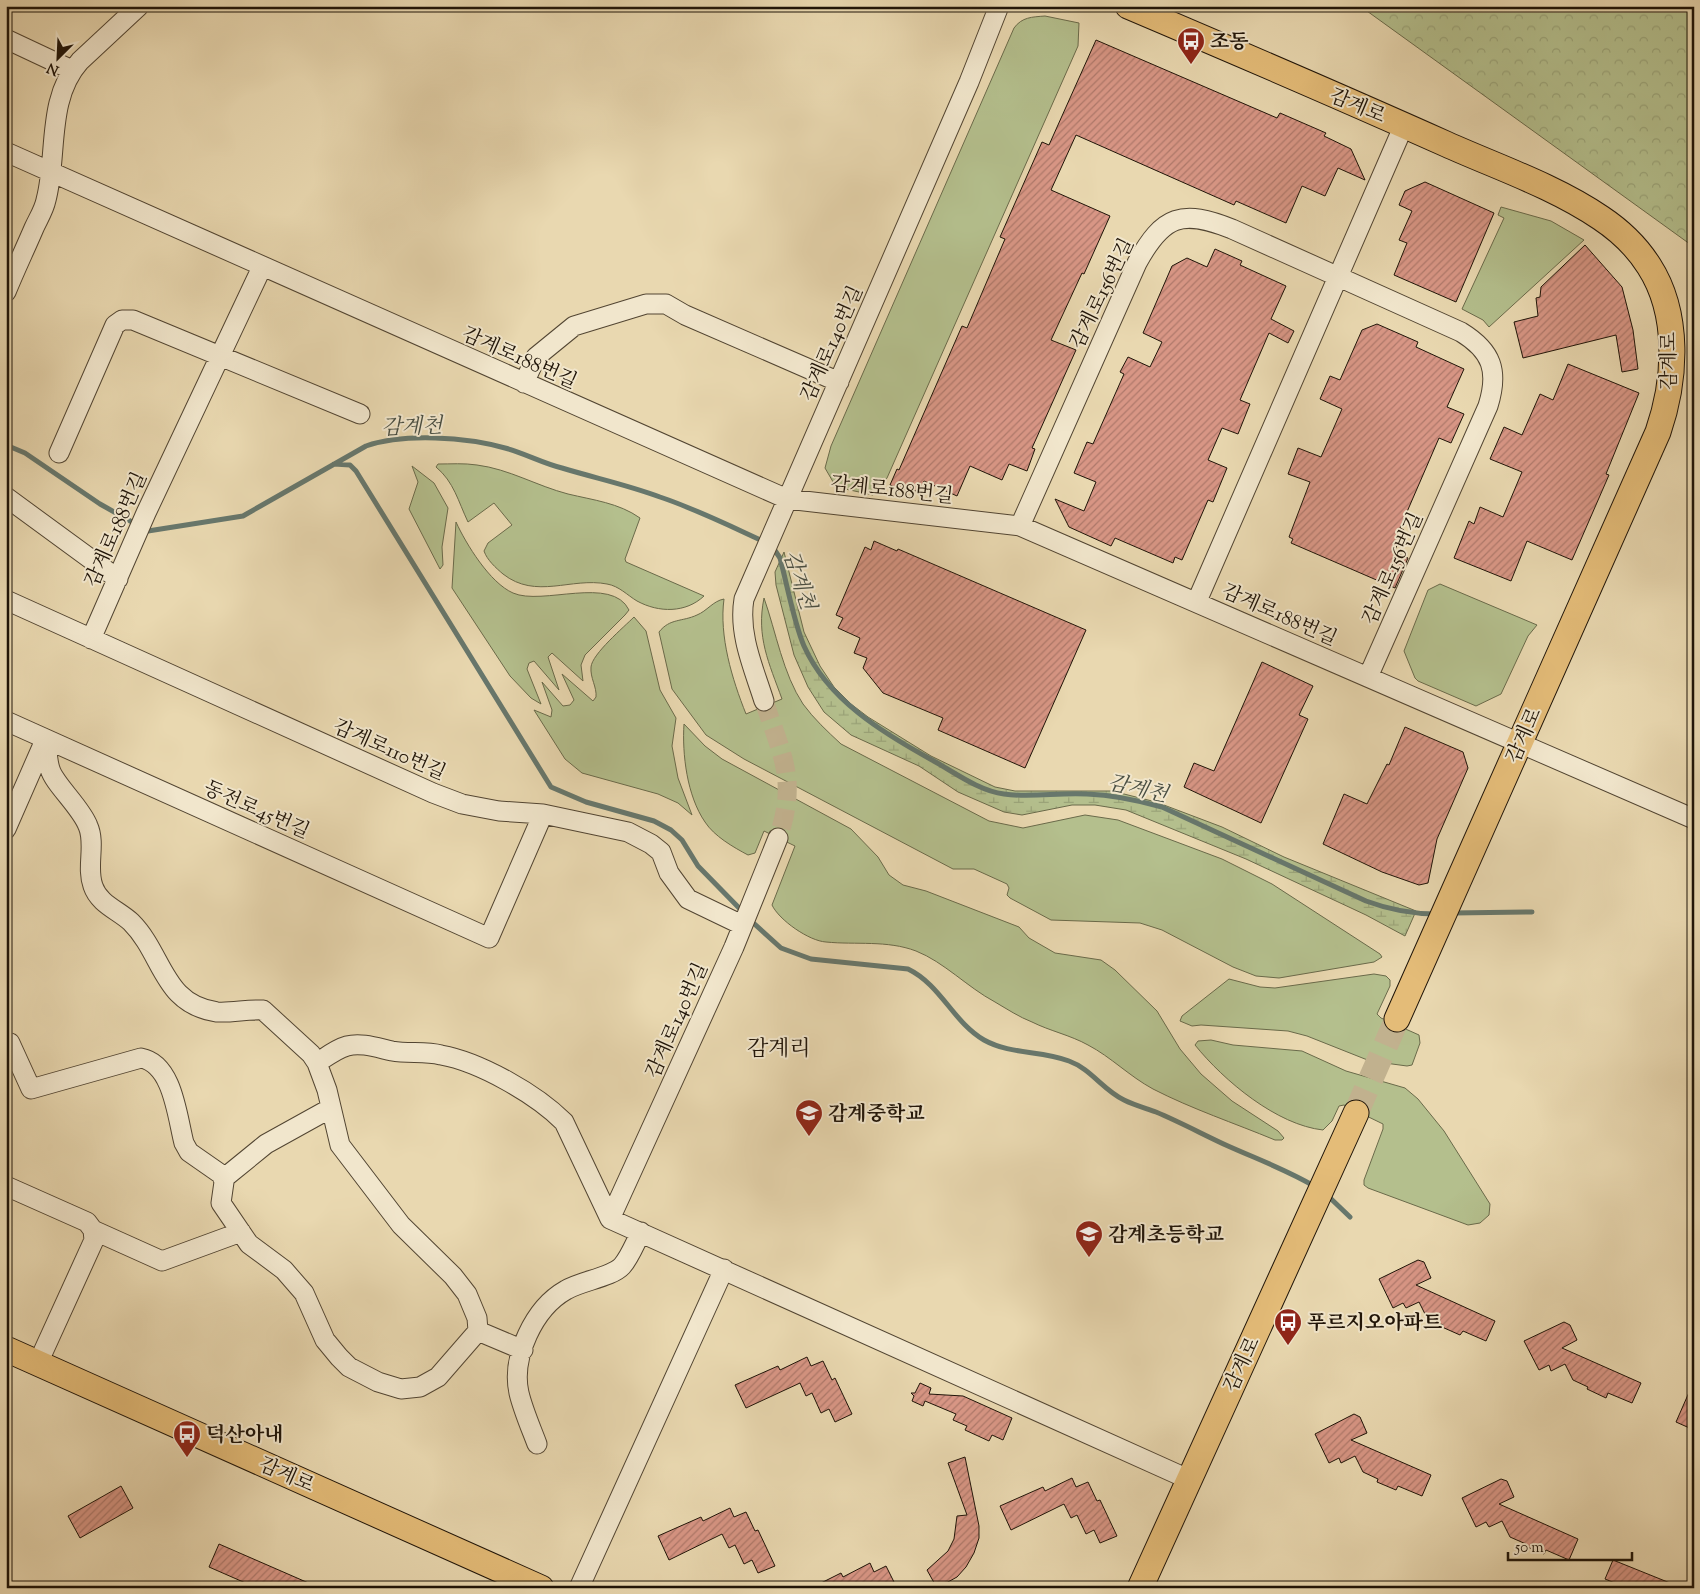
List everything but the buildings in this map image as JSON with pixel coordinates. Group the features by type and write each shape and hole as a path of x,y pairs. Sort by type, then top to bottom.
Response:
{"main road":[{"name":"감계로","path":"1128,6 1550,190 1600,217 1619,231 1649,266 1659,287 1666,311 1672,362 1667,406 1645,463 1397,1019"},
{"name":"감계로","path":"1140,1588 1188,1479 1356,1114"},
{"name":"감계로","path":"6,1349 541,1588"}],"street":[{"path":"6,292 10,272 46,202 52,172 59,102 72,70 138,6"},
{"name":"감계로140번길","path":"764,701 743,630 742,613 749,587 971,76 999,6"},
{"path":"6,38 72,70"},
{"path":"1197,601 1404,125"},
{"name":"감계로188번길","path":"6,152 262,268 787,500 1020,526 1197,601 1519,744 1694,819"},
{"name":"감계로156번길","path":"1020,526 1137,263 1148,242 1164,227 1183,219 1206,219 1338,276 1467,336 1480,345 1485,352 1493,374 1493,385 1488,406 1368,677"},
{"name":"감계로188번길","path":"91,639 219,355 262,268"},
{"path":"524,383 536,357 574,326 646,304 666,304 685,315 839,382"},
{"path":"59,453 116,325 122,320 133,320 360,414"},
{"path":"6,497 118,579"},
{"name":"감계로110번길","path":"6,600 433,793 462,804 499,811 543,814 628,832 651,844 661,852 669,873 688,899 742,925"},
{"name":"동전로45번길","path":"6,721 489,938 543,814"},
{"path":"6,828 46,739"},
{"path":"46,739 50,771 82,814 89,827 92,884 96,894 131,923 149,945 171,986 182,998 198,1008 219,1012 263,1010 312,1054 317,1063 332,1108 340,1145 401,1225 453,1276 467,1294 477,1318 478,1331 438,1377 420,1387 401,1389 378,1382 349,1367 325,1340 304,1293 294,1279 249,1244 220,1203 224,1179 266,1144 332,1108"},
{"name":"감계로140번길","path":"610,1219 734,946 778,838"},
{"path":"6,1043 10,1043 32,1089 141,1058 150,1060 158,1065 167,1078 184,1143 189,1152 222,1175 224,1179"},
{"path":"317,1063 338,1049 355,1044 393,1051 443,1055 459,1059 506,1081 552,1111 564,1122 610,1219 724,1268 1188,1479"},
{"path":"6,1186 87,1222 93,1230 162,1261 241,1232"},
{"path":"38,1363 94,1240 93,1230"},
{"path":"536,1444 519,1393 519,1364 522,1350 534,1323 554,1300 566,1290 613,1272 622,1266 641,1232"},
{"path":"579,1588 724,1268"},
{"path":"478,1331 522,1350"}],"green space":[{"path":"1360,6 1694,6 1694,247"},
{"path":"1045,16 1079,23 1078,46 887,478 873,495 836,487 825,468 831,446 1014,28 1024,20"},
{"path":"1501,207 1551,221 1584,240 1489,327 1483,320 1462,309 1504,218 1498,215"},
{"path":"438,464 467,464 489,467 557,491 615,505 632,513 640,518 625,559 626,562 704,596 689,606 663,609 645,605 607,584 580,583 541,587 515,582 503,574 487,558 484,551 488,543 512,525 494,503 468,522 451,485 436,467"},
{"path":"412,466 434,483 448,508 442,547 443,565 440,569 409,509 418,482"},
{"path":"456,522 472,551 487,572 504,588 513,593 526,596 576,593 608,594 620,600 629,610 585,655 581,665 583,681 552,653 548,657 559,690 534,661 529,663 527,669 541,704 531,698 510,676 452,588"},
{"path":"784,552 804,632 820,666 834,687 868,717 931,756 995,787 1015,791 1112,791 1156,802 1222,827 1284,857 1416,911 1405,936 1366,915 1246,859 1126,810 1095,805 1072,805 1022,815 1004,812 958,792 919,766 851,735 824,712 808,687 794,655 776,585 775,572"},
{"path":"1440,584 1537,625 1528,636 1501,694 1476,706 1418,681 1404,651 1428,590"},
{"path":"764,598 785,666 796,692 812,715 841,744 989,821 1023,828 1085,815 1118,820 1222,859 1272,884 1382,957 1374,962 1279,978 1256,976 1233,967 1162,930 1140,923 1051,920 1010,898 1007,895 1009,888 1007,884 974,869 953,869 744,759 706,735 672,689 659,632 667,624 697,615 724,599 723,628 725,642 736,686 746,714 782,699 765,650 762,625"},
{"path":"634,617 646,631 660,690 676,718 672,746 678,778 692,815 678,803 658,794 582,773 565,759 534,710 551,717 552,710 542,682 563,706 570,705 574,700 562,674 593,701 596,693 591,671 593,662 602,648"},
{"path":"684,724 705,746 722,759 851,829 878,857 889,875 903,885 926,891 1019,927 1029,938 1055,953 1101,960 1115,970 1157,1011 1180,1049 1201,1074 1232,1101 1278,1131 1284,1138 1282,1140 1275,1140 1153,1089 1096,1050 1018,1015 916,951 894,945 819,941 795,929 781,917 772,905 795,846 764,831 755,853 748,855 713,832 699,812 690,787 685,761"},
{"path":"1374,974 1386,976 1390,980 1390,986 1377,1014 1381,1018 1419,1035 1420,1043 1412,1065 1370,1061 1307,1036 1288,1031 1192,1026 1180,1021 1182,1016 1229,979 1260,987 1275,988"},
{"path":"1211,1040 1233,1045 1302,1051 1346,1071 1405,1088 1418,1099 1444,1131 1490,1204 1489,1215 1480,1223 1468,1225 1368,1188 1364,1185 1364,1180 1383,1129 1383,1124 1344,1105 1339,1106 1332,1121 1323,1130 1288,1120 1253,1099 1236,1086 1195,1045 1198,1041"}],"waterway":[{"name":"감계천","path":"6,445 25,453 100,504 148,531 243,516 366,446 398,439 435,438 472,441 505,448 555,466 636,489 687,507 765,542"},
{"path":"334,464 350,465 356,471 551,787 586,802 654,821 671,830 682,840 698,866 743,912"},
{"name":"감계천","path":"772,546 780,558 800,637 814,665 827,683 842,699 876,726 913,750 967,780 985,789 1004,794 1097,795 1125,798 1162,807 1366,901 1401,911 1437,914"},
{"name":"감계천","path":"1453,913 1532,912"},
{"path":"749,919 781,948 811,959 908,969 929,984 964,1024 984,1040 1005,1048 1048,1055 1069,1061 1084,1069 1124,1100 1165,1116 1314,1186"},
{"path":"1327,1195 1350,1217"}],"tunnel":[{"path":"764,701 782,753 787,784 787,800 778,838"},
{"path":"1356,1113 1397,1019"}],"place":[{"name":"조동","path":"1191,65"},
{"name":"감계중학교","path":"809,1137"},
{"name":"감계초등학교","path":"1089,1258"},
{"name":"푸르지오아파트","path":"1288,1346"},
{"name":"덕산아내","path":"187,1458"}],"district":[{"name":"감계리","path":"779,1047"}]}
